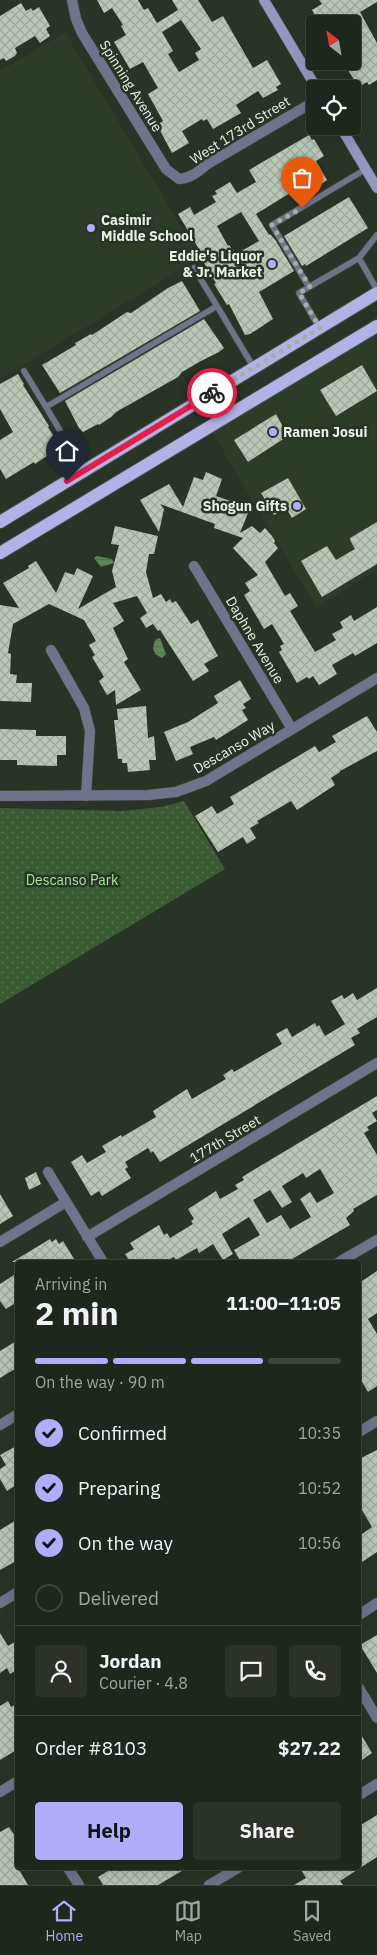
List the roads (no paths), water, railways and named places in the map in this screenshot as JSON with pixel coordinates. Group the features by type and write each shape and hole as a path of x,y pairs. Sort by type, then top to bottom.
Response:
{"main road":[{"path":"264,0 312,80"},
{"path":"345,135 377,188"},
{"path":"0,522 320,328 377,291"},
{"path":"0,553 377,326"}],"street":[{"name":"Spinning Avenue","path":"72,0 76,19 82,33 166,169 179,179"},
{"name":"West 173rd Street","path":"179,179 187,179 198,173 206,165 306,106"},
{"name":"Daphne Avenue","path":"194,566 292,729"},
{"path":"51,650 84,708 90,731 86,796"},
{"name":"Descanso Way","path":"0,796 148,795 176,792 206,781 377,678"},
{"name":"177th Street","path":"88,1237 377,1063"},
{"path":"48,1172 102,1260"},
{"path":"0,1242 66,1202"},
{"path":"342,1260 377,1240"},
{"path":"0,1424 15,1416"},
{"path":"361,1431 377,1421"},
{"path":"0,1603 15,1594"},
{"path":"361,1614 377,1604"},
{"path":"361,1691 377,1718"},
{"path":"0,1792 15,1783"},
{"path":"361,1794 377,1784"},
{"path":"69,1870 78,1885"},
{"path":"209,1885 235,1870"}],"lane":[{"path":"310,287 272,225 366,169"},
{"path":"320,328 299,293 359,258 377,236"},
{"path":"359,258 377,291"},
{"path":"194,268 254,368"},
{"path":"46,407 217,306"},
{"path":"24,370 84,471"}],"place":[{"name":"Casimir Middle School","path":"91,228"},
{"name":"Eddie's Liquor & Jr. Market","path":"272,264"},
{"name":"Ramen Josui","path":"273,432"},
{"name":"Shogun Gifts","path":"297,506"}],"park label":[{"name":"Descanso Park","path":"72,880"}]}
